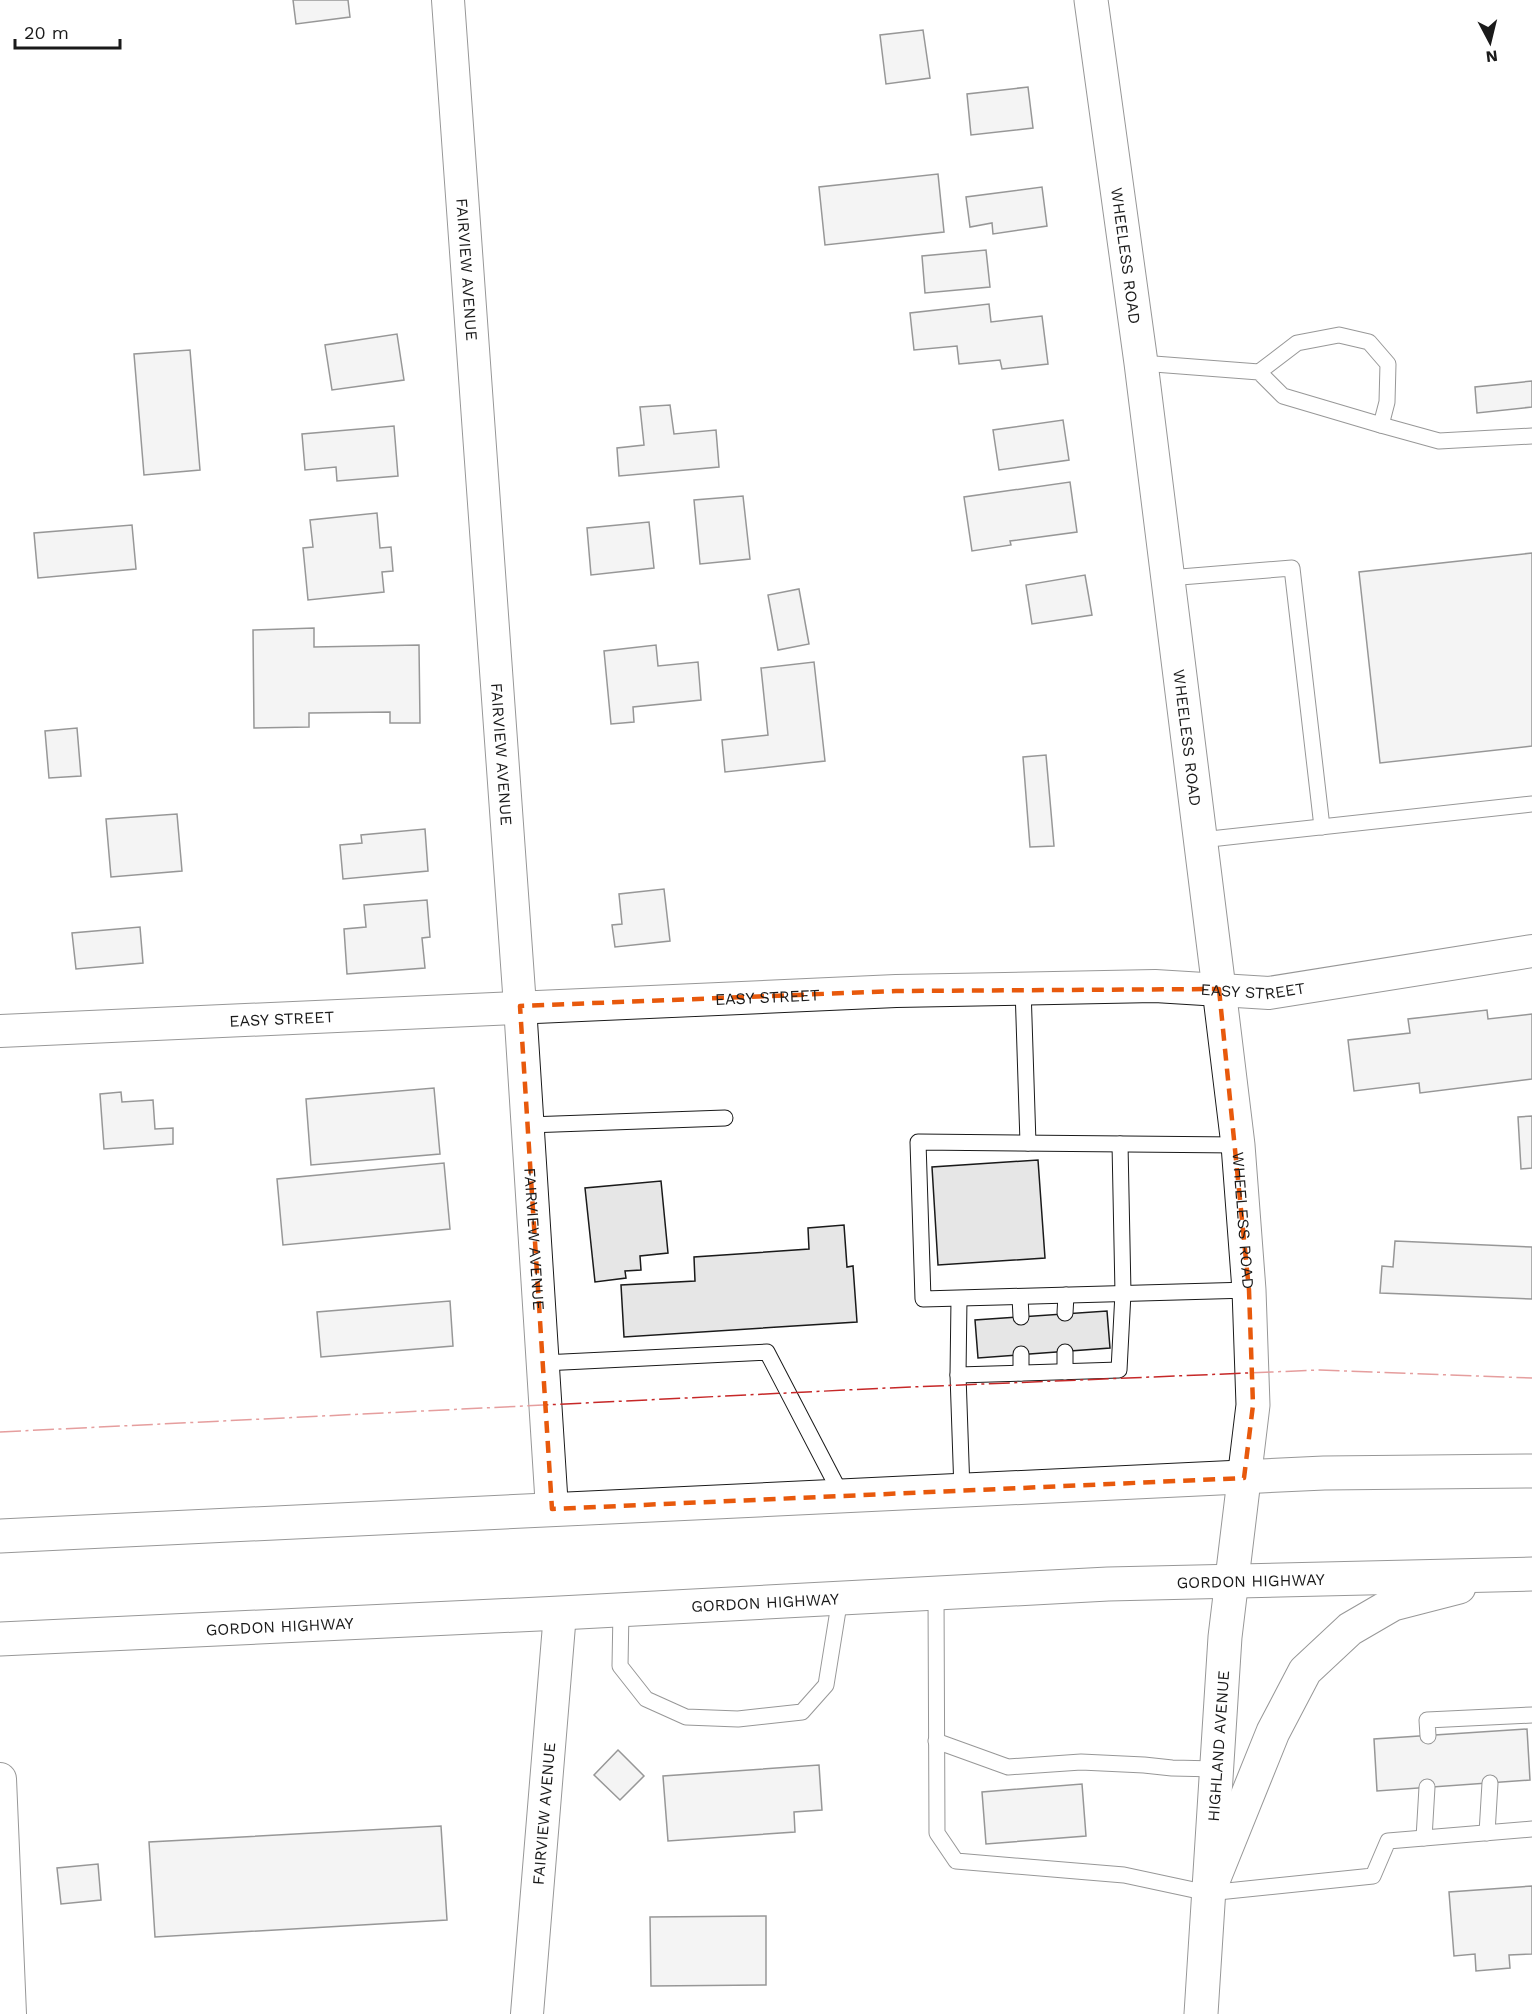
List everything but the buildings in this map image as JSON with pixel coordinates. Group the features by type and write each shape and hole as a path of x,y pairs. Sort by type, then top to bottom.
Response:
{"main road":[{"name":"WHEELESS ROAD","path":"1091,0 1141,363 1238,1145 1249,1290 1253,1406 1244,1478"},
{"path":"0,1536 1324,1473 1532,1471"},
{"name":"HIGHLAND AVENUE","path":"1201,2014 1225,1637 1244,1478"},
{"path":"1208,1893 1273,1732 1305,1671 1350,1629 1393,1604 1520,1574"},
{"name":"GORDON HIGHWAY","path":"0,1639 621,1610 1108,1584 1520,1574"}],"street":[{"name":"FAIRVIEW AVENUE","path":"448,0 520,1006 552,1509"},
{"name":"EASY STREET","path":"0,1031 896,991 1155,986 1269,993 1532,951"},
{"name":"FAIRVIEW AVENUE","path":"527,2014 560,1613"},
{"path":"0,1779 10,2014"}],"lane":[{"path":"1259,372 1297,343 1339,335 1369,342 1389,364 1387,402 1381,425"},
{"path":"1141,363 1259,372 1283,396 1438,441 1532,436"},
{"path":"1168,578 1292,568 1322,827"},
{"path":"1201,840 1532,804"},
{"path":"1023,988 1028,1143"},
{"path":"528,1125 725,1118"},
{"path":"1238,1145 918,1142 923,1299 1249,1290"},
{"path":"958,1374 1119,1370 1123,1293 1120,1144"},
{"path":"1065,1313 1066,1295"},
{"path":"1020,1297 1020,1317"},
{"path":"959,1299 958,1374 962,1491"},
{"path":"543,1363 767,1352 842,1496"},
{"path":"1065,1352 1065,1372"},
{"path":"1021,1354 1021,1373"},
{"path":"936,1593 937,1833 956,1862 1124,1875 1208,1893 1373,1876 1388,1840 1532,1829"},
{"path":"621,1610 620,1666 646,1699 686,1717 738,1719 801,1712 826,1685 840,1598"},
{"path":"1428,1736 1427,1720 1493,1724 1532,1715"},
{"path":"936,1741 1008,1767 1081,1762 1217,1769"},
{"path":"1488,1833 1490,1783"},
{"path":"1424,1838 1427,1787"}],"highlighted area":[{"path":"1219,989 1249,1290 1253,1405 1244,1478 552,1509 520,1006 896,991"}],"power":[{"path":"0,1432 887,1388 1320,1370 1532,1378"}]}
